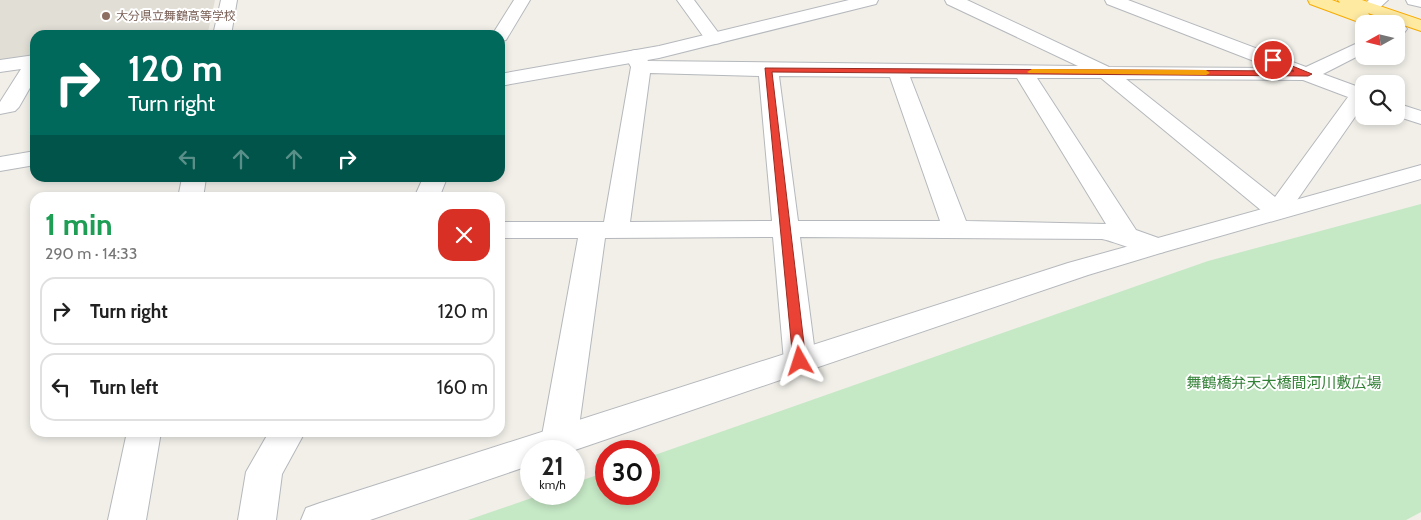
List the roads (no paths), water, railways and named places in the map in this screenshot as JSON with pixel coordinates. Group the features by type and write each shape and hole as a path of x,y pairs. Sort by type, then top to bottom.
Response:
{"highway":[{"path":"1316,0 1357,15"},
{"path":"1346,0 1375,4 1421,26"},
{"path":"1405,32 1421,37"}],"street":[{"path":"223,30 229,0"},
{"path":"504,30 522,0"},
{"path":"685,0 714,39"},
{"path":"505,79 638,62 714,39 870,0"},
{"path":"953,0 1105,72 1277,211"},
{"path":"1113,0 1355,93"},
{"path":"1414,0 1421,2"},
{"path":"638,62 768,70 1308,74 1355,50"},
{"path":"559,440 605,230 638,62"},
{"path":"0,66 30,63"},
{"path":"0,108 8,107 30,70"},
{"path":"768,70 800,361"},
{"path":"898,71 956,229"},
{"path":"1023,72 1140,241"},
{"path":"1277,211 1355,105"},
{"path":"1405,112 1421,118"},
{"path":"0,164 30,159"},
{"path":"562,440 800,361 1140,241 1277,211 1421,172"},
{"path":"505,230 956,229 1102,232 1140,241"},
{"path":"127,520 143,437"},
{"path":"257,520 264,472 285,437"},
{"path":"320,520 520,454"}],"place":[{"name":"大分県立舞鶴高等学校","path":"106,16"}],"park label":[{"name":"舞鶴橋弁天大橋間河川敷広場","path":"1284,383"}]}
